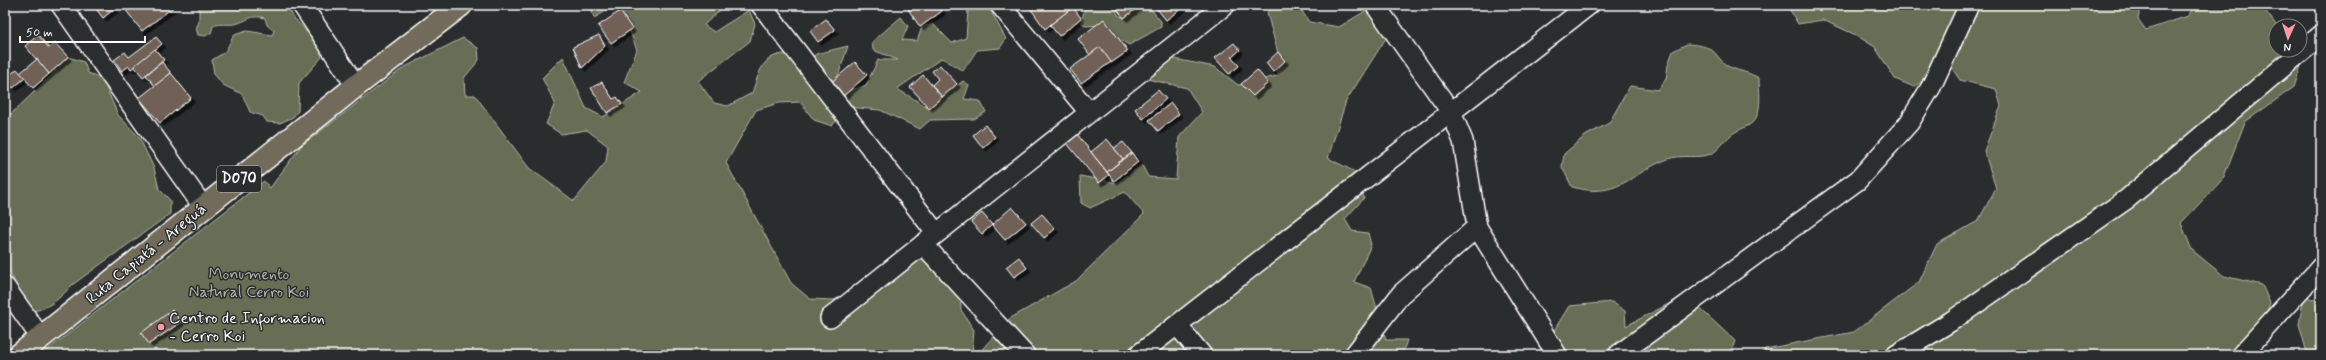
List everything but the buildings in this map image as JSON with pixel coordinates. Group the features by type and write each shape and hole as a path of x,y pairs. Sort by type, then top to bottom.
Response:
{"main road":[{"name":"Ruta Capiatá - Areguá","path":"19,355 356,86 461,5"}],"street":[{"path":"61,5 204,208"},
{"path":"302,5 356,86"},
{"path":"761,5 930,239 1025,355"},
{"path":"1000,5 1089,112"},
{"path":"830,318 1225,5"},
{"path":"1375,5 1451,112 1464,141 1477,227 1557,355"},
{"path":"1138,355 1589,5"},
{"path":"1618,355 1863,175 1909,123 1931,87 1969,5"},
{"path":"1896,355 1950,322 2127,199 2321,35"},
{"path":"1354,355 1401,294 1477,227"},
{"path":"2241,355 2321,267"},
{"path":"5,287 41,338"},
{"path":"1177,324 1202,355"}],"green space":[{"path":"199,5 288,5 293,17 318,44 322,57 299,83 298,111 293,117 280,123 267,122 263,116 250,112 242,94 223,85 214,74 212,60 225,52 234,35 247,31 272,35 274,31 267,25 265,18 249,18 235,24 216,25 213,26 211,33 205,36 198,35 196,28 199,22"},
{"path":"590,5 617,5 594,18"},
{"name":"Monumento Natural Cerro Koi","path":"620,5 723,5 722,8 704,25 714,32 749,10 755,24 750,41 698,81 714,103 728,106 752,93 764,64 775,56 792,54 801,68 816,54 848,46 834,88 840,94 866,85 878,60 898,60 873,50 872,42 901,17 908,26 902,40 917,41 922,27 933,24 952,43 966,38 968,10 984,5 991,11 1006,39 1000,48 977,50 963,71 942,58 897,89 929,108 963,81 969,85 964,99 980,101 986,112 974,119 930,120 920,129 880,110 847,107 832,126 814,120 800,102 779,103 756,110 726,163 791,283 810,299 833,300 879,285 917,251 960,285 961,310 974,330 972,355 41,355 264,181 270,188 301,146 403,68 463,38 478,48 479,60 464,78 465,95 475,95 529,168 574,201 606,162 608,146 587,130 561,134 546,124 555,103 542,78 563,57 586,108 603,117 642,92 624,82 637,50"},
{"path":"1086,5 1114,5 1118,15 1124,18 1140,7 1147,5 1161,21 1161,27 1129,45 1115,37 1100,25 1086,26 1081,22"},
{"path":"1272,5 1303,5 1302,11 1309,22 1339,27 1372,7 1388,35 1346,101 1328,158 1357,173 1364,198 1345,219 1352,231 1368,233 1371,245 1354,282 1371,288 1386,340 1407,340 1402,355 977,355 1009,319 1076,281 1144,214 1125,192 1090,208 1081,203 1080,176 1117,183 1142,165 1148,177 1176,179 1179,137 1202,112 1187,88 1147,79 1159,56 1215,67 1238,85 1277,76 1280,60 1267,13"},
{"path":"1787,5 2141,5 2138,19 2146,30 2188,16 2195,5 2261,5 2271,18 2268,18 2268,58 2302,58 2303,60 2294,87 2245,122 2223,179 2181,223 2192,250 2224,276 2262,285 2270,303 2255,345 2260,355 1759,355 1765,349 1854,332 1919,282 1937,244 1978,221 1996,188 1984,151 2001,106 1996,89 1960,80 1948,63 1914,87 1895,79 1875,47 1856,35 1823,20 1798,24"},
{"path":"1687,44 1708,48 1729,67 1752,74 1759,78 1759,108 1754,121 1731,135 1711,154 1668,159 1613,188 1588,190 1572,187 1562,167 1564,154 1585,136 1609,123 1630,86 1658,90 1666,79 1668,65 1673,51"},
{"path":"68,57 84,62 88,73 99,77 106,87 118,115 139,137 154,168 159,189 170,200 170,214 72,285 54,302 43,308 31,311 23,299 5,262 5,110 11,114 54,73 59,60"},
{"path":"2304,296 2321,302 2321,355 2307,353 2299,324"},
{"path":"1678,299 1693,302 1735,341 1730,355 1539,355 1569,306 1612,302 1625,311 1626,326"}],"place":[{"name":"Centro de Informacion - Cerro Koi","path":"161,327"}]}
